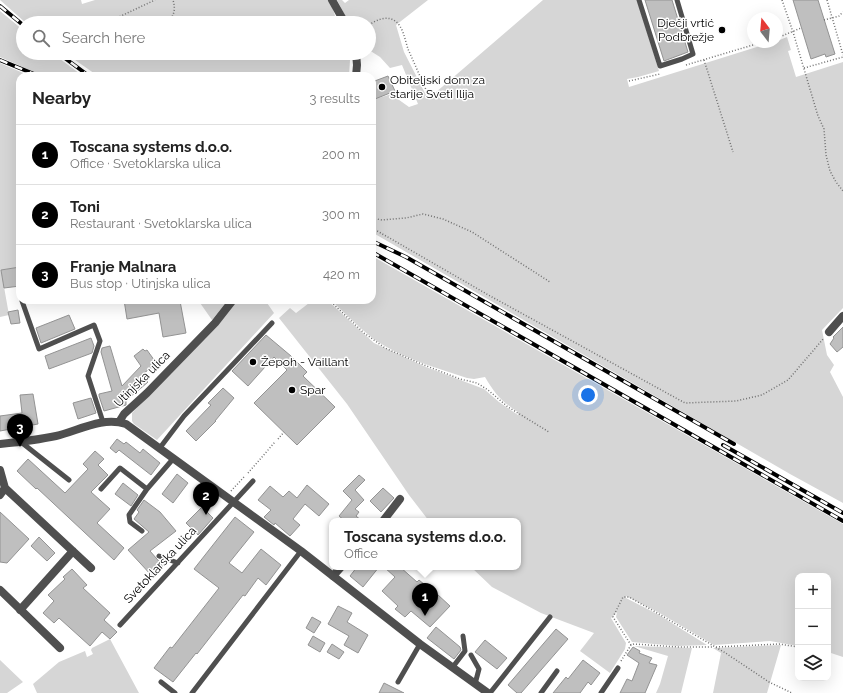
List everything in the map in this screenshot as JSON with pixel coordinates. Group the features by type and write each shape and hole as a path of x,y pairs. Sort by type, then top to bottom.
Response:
{"street":[{"path":"332,0 340,16"},
{"path":"356,72 357,60"},
{"name":"Utinjska ulica","path":"0,444 57,436 103,422 119,422 124,414 147,393 215,323 230,304"},
{"path":"830,332 843,316"},
{"path":"119,422 131,427 300,551 452,668 489,693"},
{"path":"0,470 5,488 91,568"},
{"path":"0,495 5,488"},
{"path":"385,518 400,499"},
{"path":"20,610 73,551"},
{"path":"333,576 338,570"},
{"path":"0,590 60,648"}],"lane":[{"path":"639,0 660,66 693,54 677,0"},
{"path":"23,304 40,348 94,325 100,341 88,376 103,422"},
{"path":"159,449 184,416 272,323"},
{"path":"21,442 69,480"},
{"path":"142,531 130,522 129,514 147,489 173,459"},
{"path":"101,488 120,468 147,489"},
{"name":"Svetoklarska ulica","path":"120,625 253,481"},
{"path":"192,693 300,551"},
{"path":"160,556 178,563"},
{"path":"489,693 550,617"},
{"path":"452,668 465,651 463,636"},
{"path":"398,682 420,644"},
{"path":"471,655 480,669 475,684"},
{"path":"601,693 618,668"},
{"path":"540,693 557,671"},
{"path":"161,682 175,693"}],"path":[{"path":"121,16 155,0"},
{"path":"173,0 175,6 173,16"},
{"path":"782,0 818,116 824,129 826,155 830,171 843,191"},
{"path":"804,68 843,56 827,0"},
{"path":"824,20 839,16 843,12"},
{"path":"376,21 386,18 395,20 400,27 427,92"},
{"path":"783,36 801,28"},
{"path":"682,67 747,47"},
{"path":"704,60 733,152"},
{"path":"629,81 661,73"},
{"path":"376,219 382,220 406,218 423,214 443,219 472,232 550,282"},
{"path":"376,230 685,403 736,400 762,395 788,380 830,332"},
{"path":"333,304 364,333 385,348 446,374 477,383 508,407 549,432"},
{"path":"278,438 284,432"},
{"path":"248,473 275,442"},
{"path":"229,494 244,477"},
{"path":"631,645 613,617 623,597 629,598 646,607 714,647 764,679 792,693"},
{"path":"631,645 714,647 779,644 795,647"},
{"path":"618,668 631,645"}],"shaded area":[{"path":"0,0 81,0 82,4 95,0 328,0 335,16 18,16"},
{"path":"337,0 342,0 345,3 349,0 428,0 396,25 404,52 428,99 543,0 637,0 659,71 627,79 629,87 754,48 783,48 783,39 787,37 791,50 788,51 796,77 843,62 843,308 822,330 827,355 834,365 830,372 843,397 843,503 790,474 376,235 376,99 395,93 395,97 409,107 418,104 402,65 390,68 376,54 376,16 345,16"},
{"path":"0,11 16,24 16,60 61,60 78,72 34,72 0,57"},
{"path":"75,60 350,60 349,72 92,72"},
{"path":"0,63 21,72 16,72 16,268 1,270 9,315 0,317"},
{"path":"376,258 843,524 843,657 831,653 831,573 795,573 795,645 770,641 714,645 656,611 626,596 626,598 659,615 707,645 677,646 632,642 616,617 617,612 611,618 626,643 625,649 610,673 580,651 594,633 541,613 492,587 474,570 521,570 521,518 427,518 409,495 347,404 279,318 290,308 296,313 308,304 331,304 374,343 426,367 484,389 499,402 518,415 518,412 499,397 485,377 474,379 467,378 421,363 388,348 372,338 335,304 376,304"},
{"path":"201,304 225,304 212,320"},
{"path":"234,304 268,304 274,313 157,440 134,424 132,421 132,413"},
{"path":"110,639 139,693 37,693 33,684 59,662 85,651 87,657 93,654 91,650 92,648"},
{"path":"781,645 767,693 713,693 721,653 713,648"},
{"path":"634,646 692,648 681,693 656,693 668,656"},
{"path":"0,660 23,682 7,693 0,693"}],"building":[{"path":"645,0 672,0 688,52 664,61"},
{"path":"793,0 818,0 835,54 826,57 825,54 811,59"},
{"name":"Obiteljski dom za starije Sveti Ilija","path":"388,76 395,91 376,99 376,80"},
{"path":"16,268 16,286 4,288 1,270"},
{"path":"125,304 181,304 186,333 163,337 159,313 127,319"},
{"path":"18,310 20,323 11,324 8,312"},
{"path":"69,315 75,329 41,343 36,328"},
{"path":"843,327 843,347 837,352 830,344 834,338 833,337"},
{"name":"Spar","path":"266,335 307,372 303,376 335,407 297,445 254,403 287,370 274,357 248,386 232,371"},
{"path":"91,338 94,346 92,353 49,369 45,356"},
{"path":"110,346 122,386 141,366 134,356 143,349 145,351 147,350 157,364 141,375 148,382 126,401 126,405 104,411 99,394 112,391 101,352 102,348"},
{"path":"223,388 234,398 216,421 196,441 186,431 211,405 208,403"},
{"path":"33,394 38,424 0,431 0,416 22,413 20,395"},
{"path":"91,398 96,413 78,419 73,403"},
{"path":"117,439 124,444 126,442 140,453 143,449 160,463 151,475 119,450 116,453 110,448"},
{"path":"95,451 104,459 98,465 108,475 91,492 110,509 97,523 124,548 114,560 17,471 28,459 65,493 88,469 83,464"},
{"path":"177,474 188,483 173,503 162,494"},
{"path":"359,475 365,480 355,490 364,500 355,509 359,512 356,516 358,518 341,518 339,516 352,500 343,491"},
{"path":"123,483 138,495 131,506 115,494"},
{"path":"307,485 329,504 319,516 305,504 293,519 300,525 290,536 275,523 274,525 264,517 271,510 258,500 270,486 283,497 289,491 297,498"},
{"path":"383,488 394,498 381,512 370,501"},
{"path":"144,500 160,512 176,531 150,551 163,566 152,576 128,550 149,532 134,519 139,512 137,510"},
{"path":"202,507 213,518 198,535 186,523"},
{"path":"0,512 29,539 7,563 0,562"},
{"path":"235,517 254,532 229,563 242,573 261,549 281,565 266,585 258,578 245,596 243,595 173,682 154,668 170,647 172,648 219,588 194,569"},
{"path":"39,537 55,553 47,561 31,546"},
{"path":"72,569 87,585 83,588 110,613 104,620 117,632 110,639 102,632 90,646 59,618 54,623 43,613 54,601 48,595 65,579 63,577"},
{"path":"355,570 377,570 363,587 350,576"},
{"path":"387,570 403,570 417,582 419,580 425,585 412,598 423,609 437,594 450,606 430,627 411,611 405,617 395,609 398,606 382,591 395,577"},
{"path":"338,606 352,613 347,622 368,635 358,653 344,645 349,636 328,624"},
{"path":"312,617 321,622 314,633 306,628"},
{"path":"436,627 460,647 461,650 454,659 427,638"},
{"path":"556,629 568,639 521,693 517,693 508,685"},
{"path":"313,636 325,643 320,652 308,645"},
{"path":"485,640 507,658 497,669 475,652"},
{"path":"332,644 344,652 339,659 327,652"},
{"path":"633,647 640,651 639,653 652,658 649,663 657,665 645,693 620,693 627,679 632,681 639,663 627,655"},
{"path":"583,660 600,673 591,685 588,682 580,693 553,693 566,677 568,679"},
{"path":"384,683 404,693 379,693"}],"railway":[{"path":"0,6 16,19"},
{"path":"0,60 29,72"},
{"path":"67,60 84,72"},
{"path":"376,243 406,257 734,444"},
{"path":"376,254 843,521"},
{"path":"723,445 843,513"}],"place":[{"name":"Dječji vrtić Podbrežje","path":"722,30"},
{"name":"Obiteljski dom za starije Sveti Ilija","path":"382,87"},
{"name":"Žepoh - Vaillant","path":"253,362"},
{"name":"Spar","path":"292,390"},
{"name":"Franje Malnara","path":"20,447"},
{"name":"Toni","path":"206,515"},
{"name":"Toscana systems d.o.o.","path":"425,616"}]}
